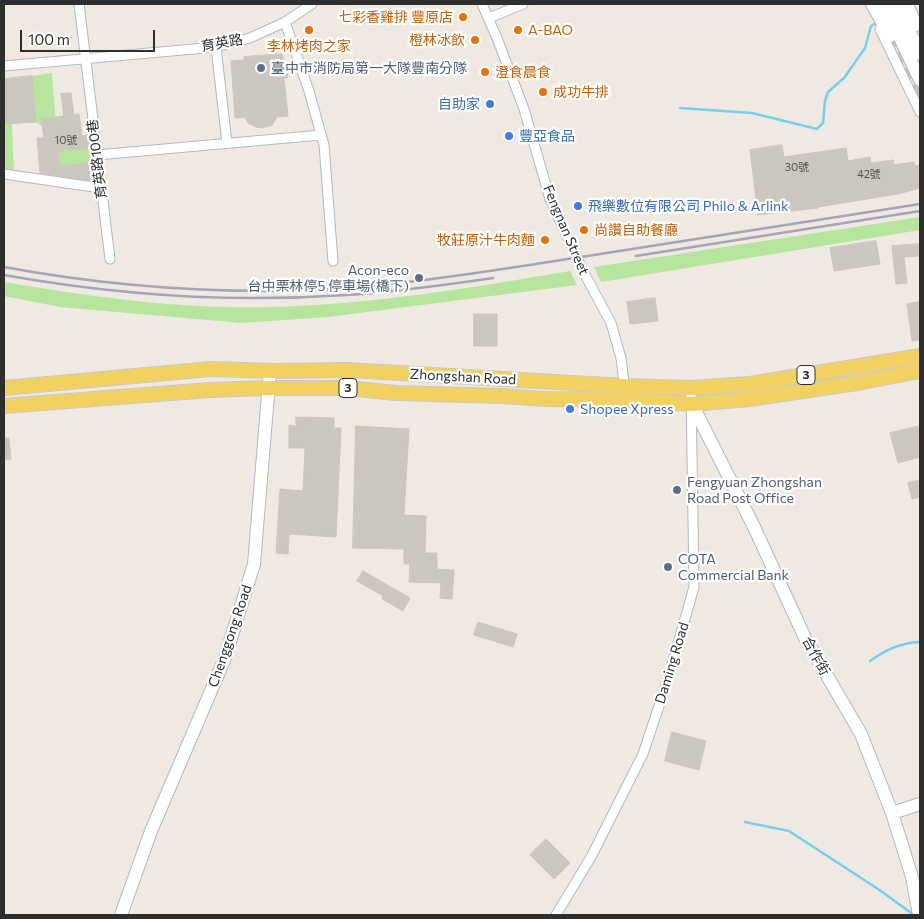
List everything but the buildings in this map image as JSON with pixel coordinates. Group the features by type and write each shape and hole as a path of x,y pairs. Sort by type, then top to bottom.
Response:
{"main road":[{"name":"Zhongshan Road","path":"4,406 210,390 269,388 348,388 395,393 546,399 750,384 920,356"},
{"name":"Zhongshan Road","path":"4,388 211,370 347,370 625,393 692,404 749,399 857,383 920,371"}],"street":[{"name":"育英路100巷","path":"79,4 110,259"},
{"name":"育英路","path":"4,66 216,47 250,38 285,22 312,4"},
{"name":"Fengnan Street","path":"482,4 524,109 550,199 583,271 611,324 621,358 625,393"},
{"path":"489,18 523,4"},
{"path":"871,4 885,32"},
{"path":"871,4 920,112"},
{"path":"884,4 920,80"},
{"path":"896,4 920,54"},
{"path":"910,5 918,23"},
{"path":"285,22 309,91 324,144 333,261"},
{"path":"216,47 227,143"},
{"path":"97,155 321,135"},
{"path":"4,174 100,188"},
{"name":"Chenggong Road","path":"121,915 151,831 225,658 254,564 270,371"},
{"name":"Daming Road","path":"556,915 591,857 643,754 668,679 694,587 691,388"},
{"name":"合作街","path":"692,404 760,537 805,638 861,734 892,813 912,877 919,915"},
{"path":"892,813 920,804"}],"green space":[{"path":"52,73 57,137 36,122 32,76"},
{"path":"12,123 14,174 4,173 4,124"},
{"path":"90,148 92,163 60,166 58,151"},
{"path":"920,217 920,230 601,282 594,267"},
{"path":"570,271 577,285 328,317 242,323 60,307 4,296 4,282 69,293 168,304 234,307 305,306 419,295"}],"waterway":[{"path":"680,108 752,113 817,129 823,123 825,101 828,92 844,78 865,48 871,26 878,22"},
{"path":"870,661 894,648 920,642"},
{"path":"745,822 789,831 878,889 914,915"}],"tunnel":[{"path":"890,36 920,101"}],"railway":[{"path":"4,267 69,278 168,288 267,291 346,288 503,269 920,204"},
{"path":"636,256 920,211"},
{"path":"4,275 89,288 174,296 260,298 365,294 493,278"}],"place":[{"name":"七彩香雞排 豐原店","path":"463,17"},
{"name":"李林烤肉之家","path":"309,30"},
{"name":"A-BAO","path":"518,30"},
{"name":"橙林冰飲","path":"475,40"},
{"name":"臺中市消防局第一大隊豐南分隊","path":"261,68"},
{"name":"澄食晨食","path":"485,72"},
{"name":"成功牛排","path":"543,92"},
{"name":"自助家","path":"490,104"},
{"name":"豐亞食品","path":"509,136"},
{"name":"飛樂數位有限公司 Philo & Arlink","path":"578,206"},
{"name":"尚讚自助餐廳","path":"584,230"},
{"name":"牧莊原汁牛肉麵","path":"545,240"},
{"name":"Acon-eco 台中栗林停5 停車場(橋下)","path":"419,278"},
{"name":"Shopee Xpress","path":"570,409"},
{"name":"Fengyuan Zhongshan Road Post Office","path":"677,490"},
{"name":"COTA Commercial Bank","path":"668,567"}]}
